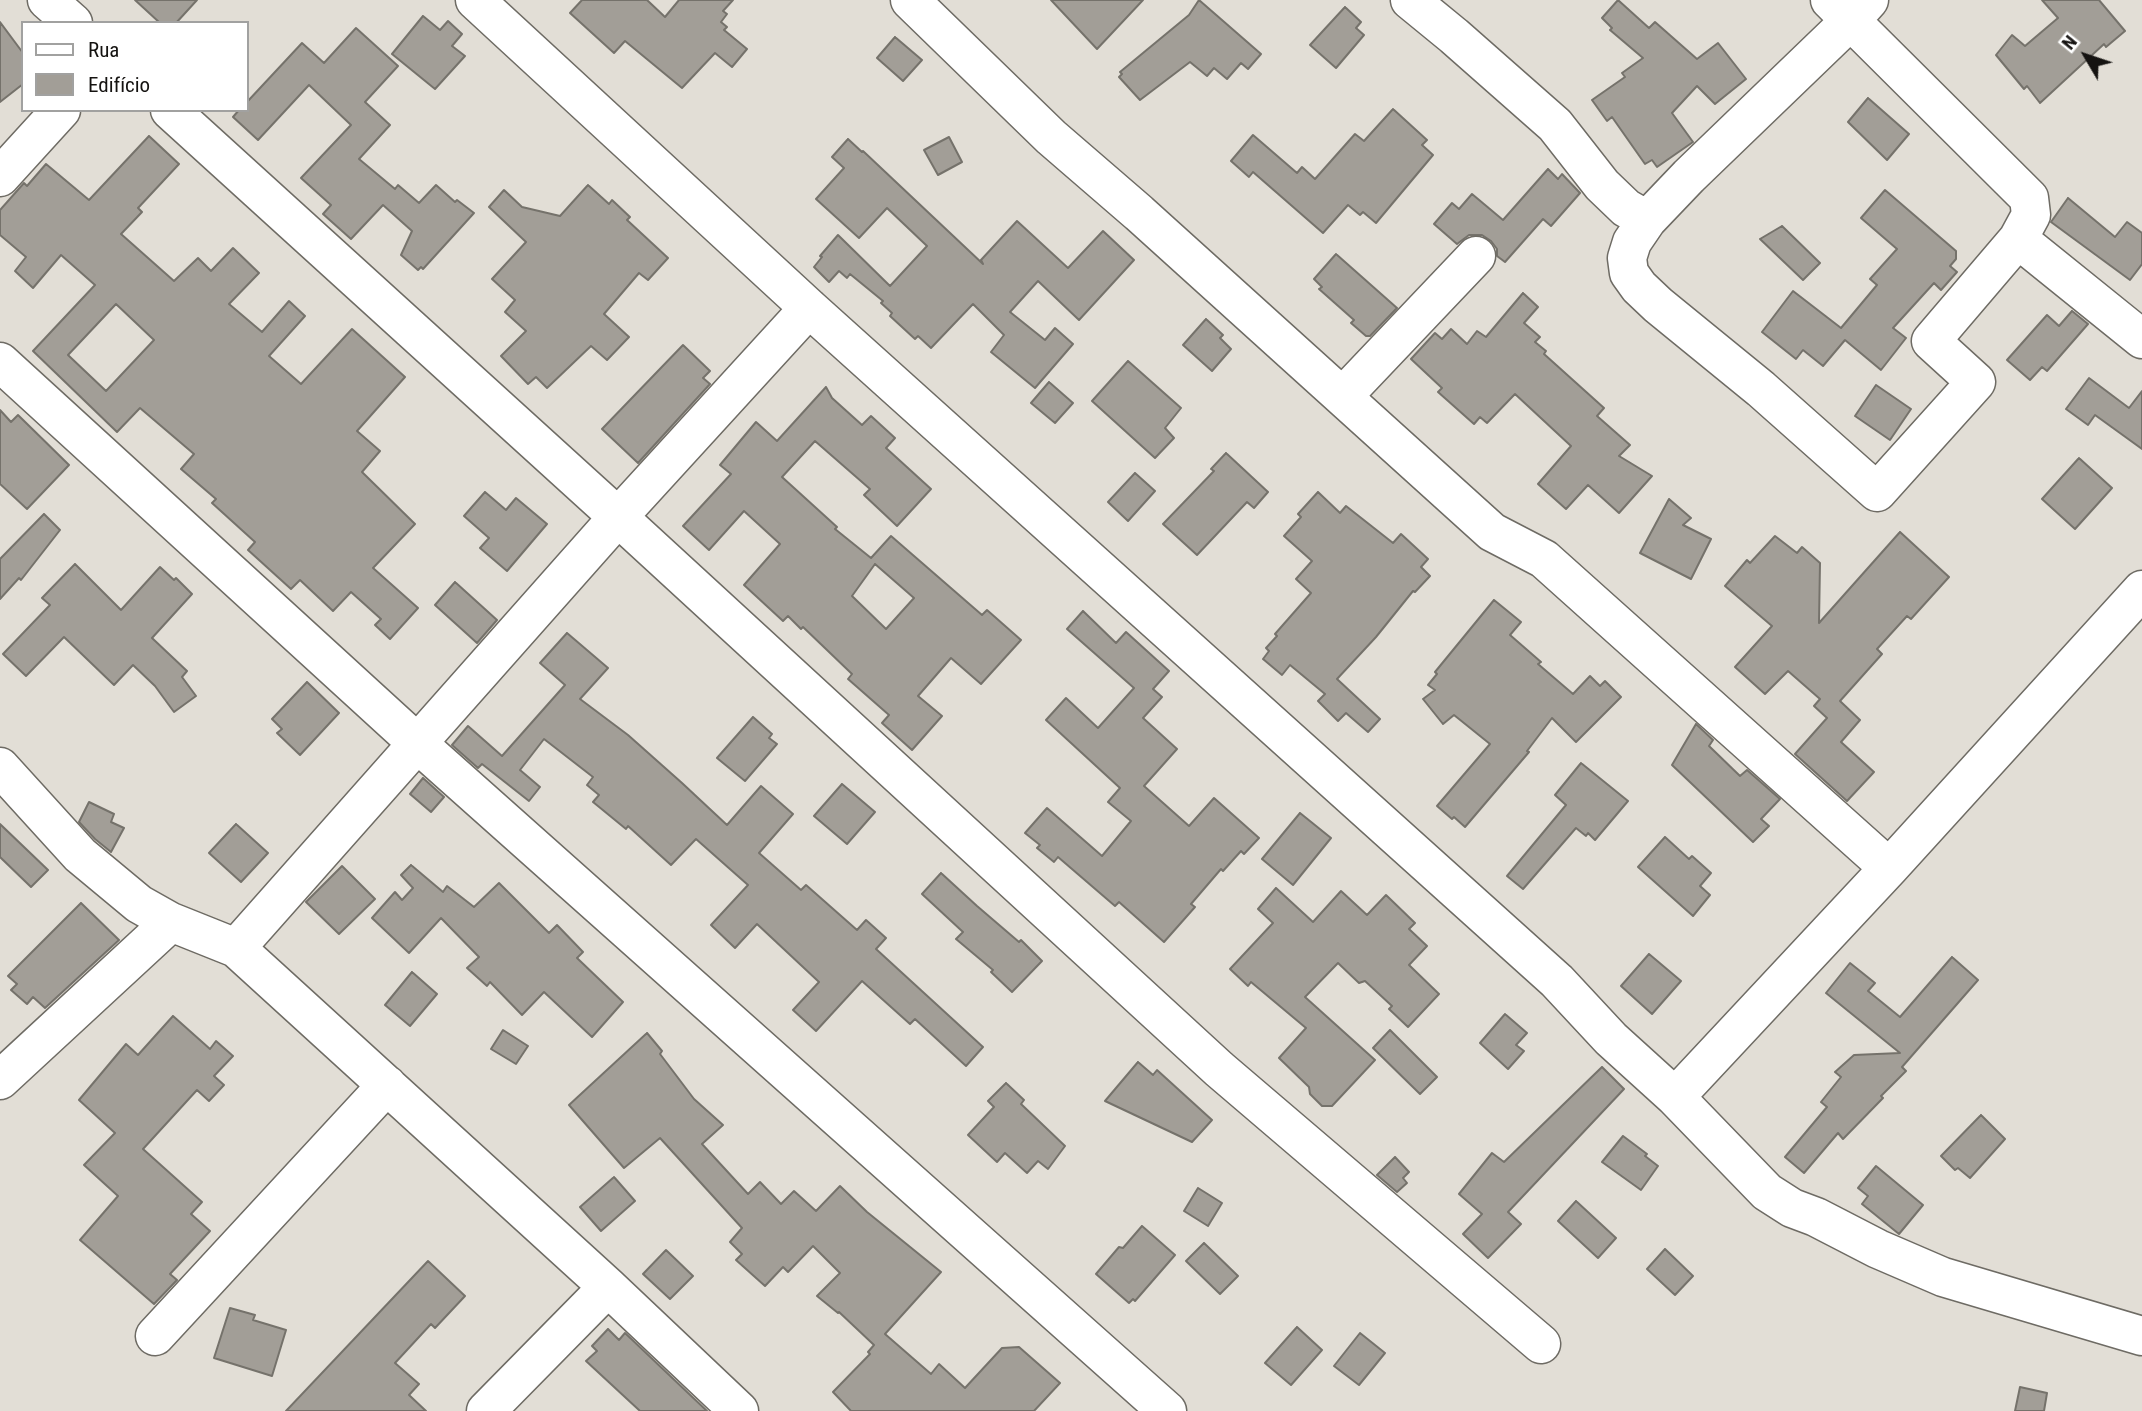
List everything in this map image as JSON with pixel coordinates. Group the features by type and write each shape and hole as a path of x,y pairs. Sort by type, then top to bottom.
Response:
{"street":[{"path":"47,0 71,21"},
{"path":"475,0 809,308 1547,972 1611,1039 1675,1097 1767,1192 1792,1208 1943,1277 2142,1336"},
{"path":"909,0 1051,137 1139,213 1492,532 1544,559 1889,868"},
{"path":"1410,0 1555,125 1602,185 1626,208 1647,219"},
{"path":"1850,6 2029,198 2031,215 2018,240 1931,341 1976,382 1877,492 1761,389 1639,287 1629,273 1627,258 1632,242 1647,219 1850,6"},
{"path":"0,177 59,112"},
{"path":"172,112 1219,1069 1541,1344"},
{"path":"2018,240 2142,339"},
{"path":"1343,396 1476,256"},
{"path":"236,948 618,517 809,308"},
{"path":"0,362 417,743 1167,1411"},
{"path":"1675,1097 1889,868 2142,590"},
{"path":"0,767 80,855 139,904 171,922 236,948 608,1287 738,1411"},
{"path":"0,1080 171,922"},
{"path":"155,1336 387,1085"},
{"path":"486,1411 608,1287"}],"building":[{"path":"135,0 197,0 178,21 158,21"},
{"path":"582,0 647,0 665,17 679,0 733,0 723,11 727,14 721,22 727,27 724,30 747,49 732,67 715,53 682,88 625,41 614,53 570,13"},
{"path":"1051,0 1143,0 1097,49"},
{"path":"1199,0 1261,54 1248,69 1241,63 1227,79 1214,68 1207,76 1190,62 1140,100 1119,77 1122,74 1120,72 1189,15"},
{"path":"1618,0 1649,28 1655,22 1697,59 1718,43 1746,79 1715,104 1697,86 1672,113 1693,142 1657,167 1652,160 1645,164 1612,117 1607,121 1592,100 1625,77 1622,73 1643,58 1610,30 1612,28 1602,18"},
{"path":"2042,0 2099,0 2125,31 2106,47 2104,44 2040,103 2027,86 2024,89 1996,55 2012,35 2025,46 2058,18"},
{"path":"1345,7 1361,22 1356,28 1364,35 1336,68 1310,45"},
{"path":"423,16 440,30 448,21 462,34 452,46 465,56 435,89 392,54"},
{"path":"0,22 21,50 21,86 0,102"},
{"path":"356,28 398,66 365,102 390,125 359,159 395,189 398,185 419,203 436,185 455,202 457,200 474,213 423,269 421,267 418,270 401,255 412,231 383,205 351,239 323,214 331,205 301,178 351,125 309,85 258,140 233,117 237,112 248,112 248,101 302,43 324,63"},
{"path":"895,37 922,60 903,81 877,58"},
{"path":"1868,98 1909,134 1887,160 1848,122"},
{"path":"1393,109 1427,140 1422,145 1433,155 1376,223 1363,212 1360,215 1348,205 1323,233 1253,172 1249,177 1231,161 1253,135 1297,173 1302,167 1315,179 1355,134 1364,141"},
{"path":"149,136 179,164 138,208 142,212 121,234 174,281 198,258 211,271 233,248 259,273 229,304 262,332 289,301 305,316 269,356 301,384 352,329 405,377 357,431 380,451 362,472 415,524 373,568 418,608 390,639 375,625 381,619 351,592 333,611 300,580 291,589 248,550 255,542 212,503 216,499 181,469 194,454 140,408 117,432 33,351 95,285 61,255 33,288 15,271 26,257 0,235 0,210 24,183 27,186 46,164 89,200","holes":["116,304 154,340 106,391 68,355"]},
{"path":"949,137 962,162 938,175 924,150"},
{"path":"848,139 983,264 981,260 1017,221 1068,268 1103,231 1134,260 1079,320 1038,281 1010,312 1045,340 1055,328 1073,344 1035,388 991,352 1004,335 973,304 931,348 918,336 915,339 890,316 892,313 881,303 883,301 850,274 847,278 839,271 829,282 814,267 838,235 890,286 927,246 887,208 859,238 816,199 844,168 832,157"},
{"path":"1548,169 1558,179 1562,174 1580,193 1551,226 1543,219 1505,262 1497,256 1497,249 1491,241 1482,235 1469,235 1457,244 1434,224 1452,203 1459,209 1472,194 1503,220"},
{"path":"588,185 609,204 612,200 630,217 627,220 668,258 648,280 639,273 604,314 629,337 607,360 591,346 547,388 536,377 528,384 501,356 526,331 505,312 515,300 492,279 526,242 489,207 504,190 522,207 560,216"},
{"path":"1885,190 1956,251 1956,259 1950,266 1957,272 1941,290 1934,283 1893,328 1906,338 1881,370 1845,340 1823,366 1803,350 1796,359 1762,332 1793,291 1841,328 1877,285 1870,279 1897,249 1861,218"},
{"path":"2068,198 2115,237 2127,222 2142,233 2142,264 2130,280 2051,222"},
{"path":"1782,226 1820,263 1803,280 1760,239"},
{"path":"1336,254 1397,308 1370,336 1366,336 1351,323 1354,320 1319,289 1322,287 1314,279"},
{"path":"1523,293 1538,307 1524,323 1540,337 1535,342 1546,351 1544,354 1604,408 1597,416 1630,445 1619,456 1652,476 1619,513 1588,485 1566,509 1538,484 1571,446 1515,394 1487,423 1480,417 1474,424 1438,392 1442,388 1411,359 1435,333 1442,339 1451,329 1467,344 1477,331 1486,337"},
{"path":"2072,311 2088,324 2047,371 2042,367 2030,380 2007,360 2047,315 2059,326"},
{"path":"1206,319 1223,335 1220,338 1231,349 1212,371 1183,345"},
{"path":"683,345 710,371 703,378 710,384 638,463 602,429"},
{"path":"1128,361 1181,408 1165,428 1174,438 1155,458 1092,401"},
{"path":"2089,378 2129,408 2142,391 2142,449 2095,415 2088,425 2066,409"},
{"path":"1049,382 1073,403 1055,423 1031,403"},
{"path":"1876,385 1911,409 1890,440 1855,416"},
{"path":"826,387 832,398 862,425 871,416 895,438 886,448 931,489 897,526 864,495 870,489 815,441 782,477 837,527 835,529 871,558 891,536 982,615 987,610 1021,640 981,684 951,658 918,696 942,716 912,750 882,723 889,715 848,679 852,674 803,627 801,629 788,616 783,621 744,585 780,544 744,511 709,550 683,526 731,474 720,465 756,422 777,441","holes":["875,564 914,598 886,629 852,596"]},
{"path":"0,410 11,422 18,415 69,465 27,509 0,484"},
{"path":"1226,453 1268,492 1254,508 1247,502 1197,555 1163,524 1214,471 1211,469"},
{"path":"2079,458 2112,488 2075,529 2042,499"},
{"path":"1135,473 1155,491 1128,521 1108,502"},
{"path":"485,492 506,510 516,498 547,524 507,571 480,548 489,538 464,516"},
{"path":"1318,492 1340,513 1346,506 1393,543 1401,534 1428,559 1421,567 1430,576 1413,591 1337,679 1380,719 1368,732 1346,713 1338,721 1318,701 1325,694 1290,665 1282,675 1263,659 1269,651 1266,648 1277,636 1275,634 1311,593 1296,579 1312,561 1284,536 1301,517 1298,514"},
{"path":"1669,499 1691,518 1683,525 1711,539 1691,579 1640,553"},
{"path":"44,514 60,530 21,580 19,578 0,599 0,559"},
{"path":"1900,532 1949,577 1911,619 1907,616 1877,649 1882,654 1840,701 1860,720 1841,742 1874,772 1847,801 1795,754 1827,718 1814,706 1820,699 1788,671 1765,694 1735,667 1772,626 1725,586 1747,560 1750,563 1775,536 1797,553 1802,547 1820,563 1819,623"},
{"path":"75,564 121,610 160,567 192,594 152,638 187,671 182,677 196,696 174,712 155,686 133,665 114,685 64,637 26,676 3,654 50,605 42,598"},
{"path":"455,582 497,620 477,643 435,605"},
{"path":"1494,600 1521,622 1510,635 1573,694 1590,676 1600,686 1605,681 1621,697 1576,742 1552,718 1527,751 1529,752 1465,827 1437,806 1490,744 1454,715 1443,724 1423,699 1435,690 1428,685 1437,674 1435,672"},
{"path":"1083,611 1116,643 1126,632 1169,671 1153,689 1162,697 1143,718 1177,749 1144,786 1189,826 1214,798 1259,838 1244,854 1241,851 1223,871 1221,869 1191,904 1195,907 1164,942 1119,902 1115,906 1058,857 1054,862 1037,848 1040,845 1025,833 1047,808 1102,856 1131,821 1108,802 1120,788 1046,720 1066,698 1098,728 1134,688 1067,629"},
{"path":"567,633 608,668 580,699 628,735 727,825 761,786 793,814 759,853 801,890 806,885 857,930 866,920 886,938 876,949 983,1047 966,1066 915,1019 910,1024 862,981 816,1031 793,1010 819,982 757,924 735,948 711,925 748,885 696,839 671,865 628,826 626,829 593,802 599,795 587,785 593,777 544,739 520,770 540,787 529,801 482,764 478,768 452,745 468,726 502,756 565,685 540,663"},
{"path":"307,682 339,713 300,755 277,733 282,729 272,719"},
{"path":"753,717 772,734 769,738 777,744 745,781 717,758"},
{"path":"1696,724 1713,740 1709,746 1740,776 1747,770 1780,799 1761,819 1769,826 1753,842 1672,765"},
{"path":"1581,763 1628,801 1595,840 1588,833 1586,836 1576,828 1523,889 1507,876 1566,805 1555,795"},
{"path":"423,778 444,797 431,812 410,794"},
{"path":"842,784 875,812 847,844 814,816"},
{"path":"89,802 114,814 111,822 124,828 111,852 79,822"},
{"path":"1300,813 1331,838 1293,885 1262,859"},
{"path":"0,824 48,870 31,887 0,857"},
{"path":"236,824 268,853 241,882 209,853"},
{"path":"1665,837 1689,859 1692,856 1711,873 1700,886 1710,895 1693,916 1638,867"},
{"path":"411,865 443,892 447,886 474,907 499,883 549,933 557,925 583,952 577,958 623,1002 592,1037 544,992 522,1015 490,982 487,986 467,968 479,957 441,918 409,953 372,918 395,892 402,900 413,888 401,875"},
{"path":"342,866 375,899 339,934 306,902"},
{"path":"941,873 1042,961 1012,992 991,972 993,970 956,939 963,932 922,894"},
{"path":"1276,888 1313,922 1341,891 1367,915 1386,895 1415,923 1409,929 1427,946 1409,965 1439,994 1408,1027 1389,1009 1392,1006 1365,981 1359,983 1338,963 1305,997 1375,1060 1332,1106 1322,1106 1310,1094 1309,1087 1279,1058 1306,1028 1251,982 1248,986 1230,969 1273,923 1258,909"},
{"path":"81,903 119,940 45,1008 33,997 27,1004 11,990 17,984 8,976"},
{"path":"1649,954 1681,981 1652,1014 1621,986"},
{"path":"1952,957 1978,980 1902,1067 1906,1071 1881,1096 1883,1098 1843,1139 1838,1133 1804,1173 1785,1157 1827,1107 1821,1102 1841,1077 1835,1072 1854,1055 1900,1053 1826,993 1850,963 1875,983 1868,991 1900,1017"},
{"path":"412,972 437,994 410,1026 385,1005"},
{"path":"1505,1014 1527,1033 1516,1045 1524,1051 1508,1069 1480,1043"},
{"path":"173,1016 210,1049 216,1041 233,1056 214,1076 224,1085 209,1101 197,1090 143,1149 202,1202 191,1214 210,1231 170,1274 177,1280 154,1304 80,1240 118,1196 84,1165 115,1133 79,1100 126,1044 138,1055"},
{"path":"503,1030 528,1046 516,1064 491,1049"},
{"path":"1390,1030 1437,1077 1420,1094 1373,1048"},
{"path":"647,1033 694,1099 723,1125 702,1144 748,1194 760,1182 781,1204 794,1191 816,1211 840,1186 867,1212 941,1272 885,1334 931,1374 939,1364 965,1388 1002,1348 1019,1347 1060,1383 1034,1411 851,1411 833,1392 870,1354 868,1352 874,1345 839,1312 817,1296 840,1273 813,1246 788,1272 783,1267 765,1286 736,1260 742,1254 730,1242 742,1228 660,1138 624,1168 569,1105"},
{"path":"1138,1062 1153,1075 1157,1070 1212,1120 1192,1142 1105,1101"},
{"path":"1602,1067 1624,1089 1508,1212 1521,1224 1488,1258 1463,1234 1482,1214 1459,1194 1492,1153 1504,1162"},
{"path":"1006,1083 1024,1100 1021,1104 1065,1146 1048,1169 1038,1161 1027,1173 1005,1153 997,1162 968,1135 994,1107 988,1101"},
{"path":"1981,1115 2005,1139 1970,1178 1958,1168 1955,1170 1941,1156"},
{"path":"1623,1136 1658,1166 1641,1190 1602,1162"},
{"path":"1395,1157 1409,1172 1403,1178 1407,1183 1397,1192 1377,1175"},
{"path":"1876,1166 1923,1205 1899,1234 1862,1204 1868,1196 1858,1188"},
{"path":"614,1177 635,1201 601,1231 580,1207"},
{"path":"1198,1188 1222,1203 1208,1226 1184,1211"},
{"path":"1576,1201 1616,1238 1598,1258 1558,1221"},
{"path":"1142,1226 1175,1255 1135,1301 1133,1299 1129,1303 1096,1274"},
{"path":"1204,1243 1238,1276 1220,1294 1186,1261"},
{"path":"1665,1249 1693,1276 1675,1295 1647,1269"},
{"path":"666,1250 693,1276 670,1299 643,1274"},
{"path":"428,1261 465,1296 435,1328 431,1324 395,1363 419,1384 409,1395 426,1411 286,1411"},
{"path":"230,1308 255,1315 253,1320 286,1330 272,1376 214,1358"},
{"path":"1297,1327 1322,1350 1291,1385 1265,1363"},
{"path":"608,1329 619,1340 625,1333 707,1411 640,1411 586,1361 597,1351 592,1346"},
{"path":"1360,1333 1385,1353 1359,1385 1334,1366"},
{"path":"2020,1387 2047,1393 2044,1411 2015,1411"}]}
